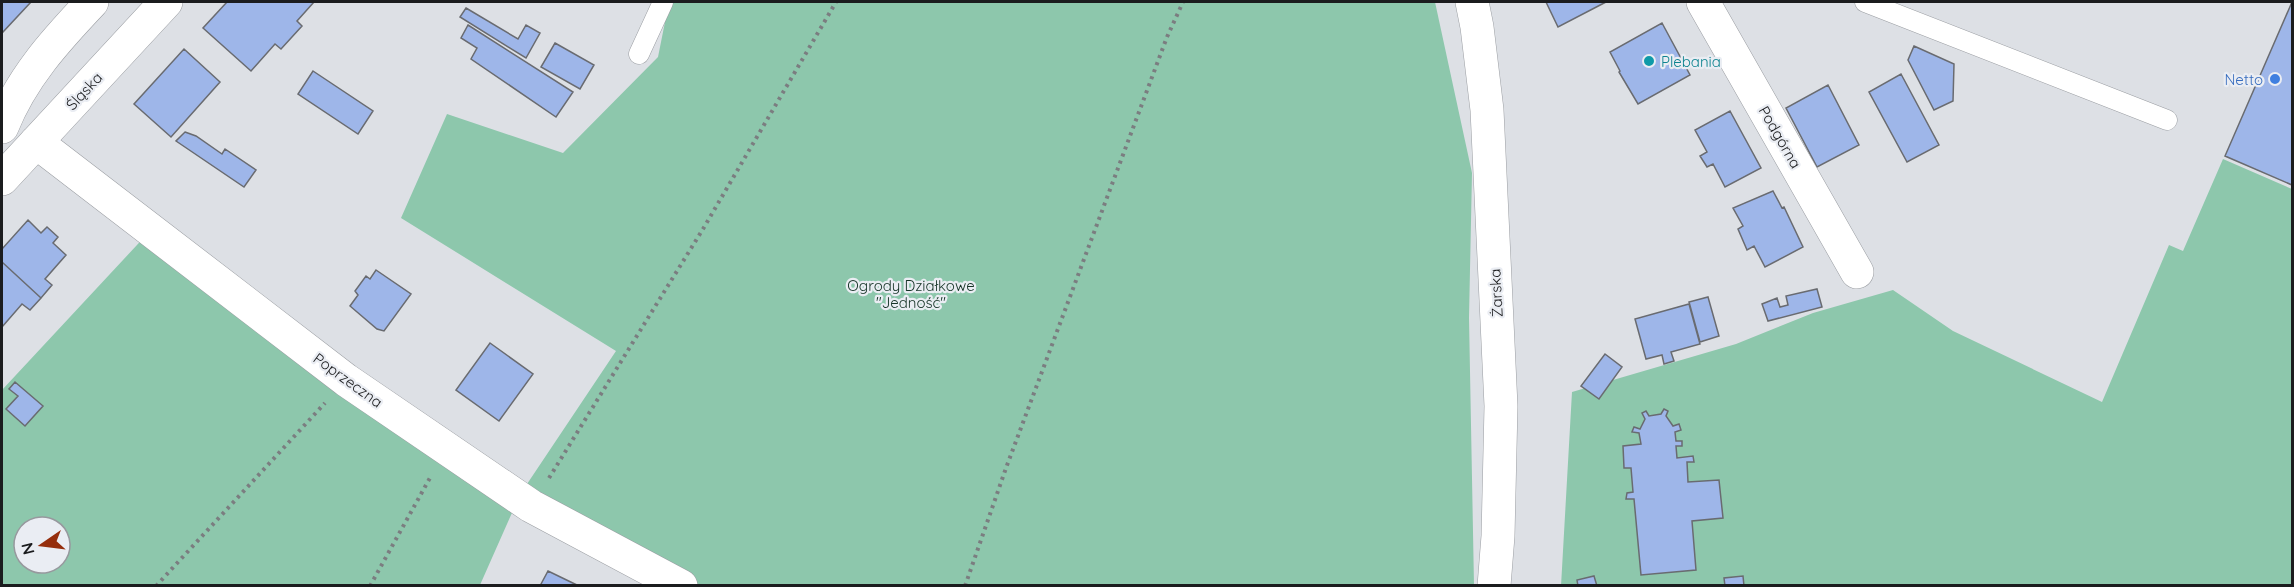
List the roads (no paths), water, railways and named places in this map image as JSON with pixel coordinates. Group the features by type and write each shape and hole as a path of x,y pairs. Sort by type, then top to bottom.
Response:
{"street":[{"path":"2,127 9,108 47,50 92,2"},
{"name":"Śląska","path":"2,179 166,2"},
{"name":"Żarska","path":"1472,2 1487,110 1501,406 1498,536 1494,585"},
{"name":"Podgórna","path":"1703,2 1857,272"},
{"path":"28,77 65,111"},
{"name":"Poprzeczna","path":"36,142 346,380 531,506 681,585"}],"lane":[{"path":"639,54 663,2"},
{"path":"1865,2 2167,120"}],"place":[{"name":"Plebania","path":"1649,61"},
{"name":"Netto","path":"2275,79"}],"park label":[{"name":"Ogrody Działkowe \"Jedność\"","path":"911,294"}]}
